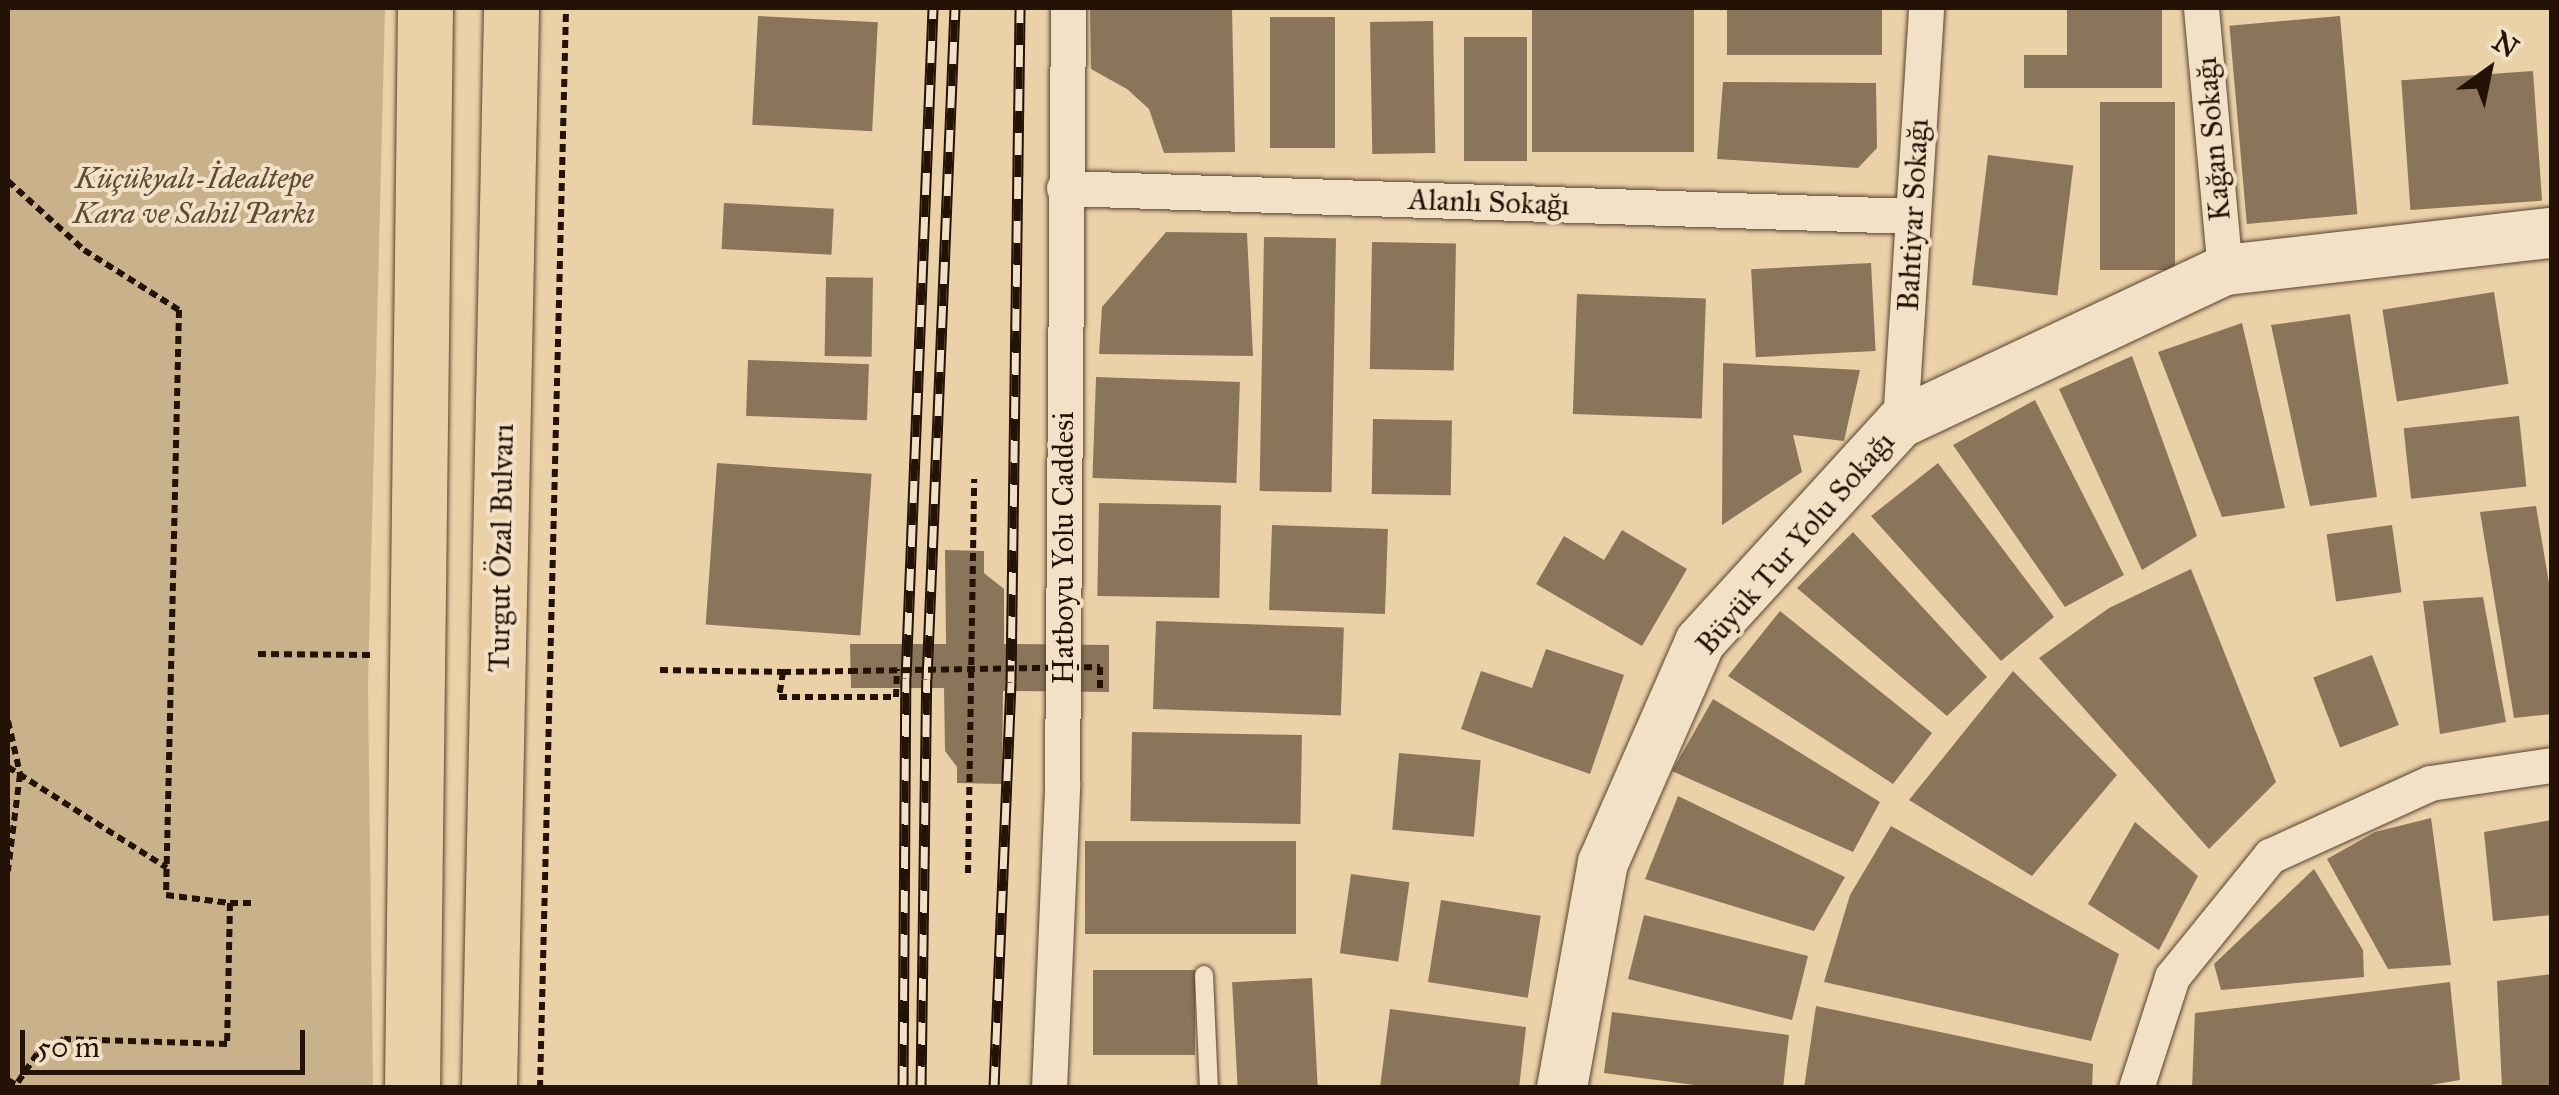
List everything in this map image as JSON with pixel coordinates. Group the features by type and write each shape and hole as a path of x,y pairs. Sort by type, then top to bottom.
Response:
{"highway":[{"path":"412,1088 426,8"},
{"name":"Turgut Özal Bulvarı","path":"489,1088 511,8"}],"street":[{"name":"Hatboyu Yolu Caddesi","path":"1049,1088 1062,785 1068,8"},
{"name":"Bahtiyar Sokağı","path":"1900,424 1926,8"},
{"name":"Kağan Sokağı","path":"2201,8 2226,270"},
{"name":"Alanlı Sokağı","path":"1064,188 1914,216"},
{"name":"Büyük Tur Yolu Sokağı","path":"1562,1088 1602,862 1700,642 1900,424 2226,270 2552,233"},
{"path":"2136,1088 2172,976 2270,856 2430,783 2552,765"}],"lane":[{"path":"1204,975 1209,1088"}],"path":[{"path":"540,1088 566,8"},
{"path":"8,181 84,250 180,310 168,899 251,903"},
{"path":"968,873 974,479"},
{"path":"258,654 417,656"},
{"path":"660,670 1100,667 1100,691"},
{"path":"782,672 780,698 896,697 897,669"},
{"path":"8,721 20,774 8,872"},
{"path":"8,766 168,869"},
{"path":"8,1080 15,1086 37,1054 64,1039 227,1044 230,903"}],"green space":[{"name":"Küçükyalı-İdealtepe Kara ve Sahil Parkı","path":"8,8 385,8 368,685 373,1087 8,1087"}],"building":[{"path":"1090,8 1232,8 1235,152 1164,153 1149,109 1127,89 1091,69"},
{"path":"1532,8 1694,8 1694,152 1532,152"},
{"path":"1727,8 1882,8 1882,55 1727,55"},
{"path":"2067,8 2162,8 2162,88 2024,88 2024,55 2067,55"},
{"path":"758,16 878,22 872,131 752,125"},
{"path":"2340,16 2357,214 2247,224 2229,26"},
{"path":"1270,17 1335,17 1335,148 1270,148"},
{"path":"1433,21 1435,153 1372,154 1370,22"},
{"path":"1464,37 1527,37 1527,161 1464,161"},
{"path":"2533,71 2542,201 2410,210 2401,80"},
{"path":"1723,82 1876,83 1877,148 1858,168 1717,159"},
{"path":"2100,102 2175,102 2175,270 2100,270"},
{"path":"1988,155 2073,165 2057,296 1972,285"},
{"path":"724,203 834,209 831,255 722,249"},
{"path":"1166,232 1247,233 1253,356 1099,354 1102,307"},
{"path":"1264,237 1336,238 1332,492 1260,491"},
{"path":"1372,242 1456,243 1454,370 1370,369"},
{"path":"1871,263 1876,351 1756,357 1751,269"},
{"path":"826,277 873,278 872,357 825,356"},
{"path":"2494,292 2509,384 2397,402 2382,310"},
{"path":"1577,294 1706,299 1702,418 1573,414"},
{"path":"2350,314 2377,497 2310,506 2271,325"},
{"path":"2242,323 2285,508 2222,517 2158,352"},
{"path":"2132,356 2197,536 2142,570 2059,389"},
{"path":"748,360 869,364 867,420 746,416"},
{"path":"1723,363 1860,370 1844,441 1793,435 1802,472 1722,525"},
{"path":"1096,377 1240,382 1236,483 1092,478"},
{"path":"2035,400 2124,575 2065,607 1953,445"},
{"path":"2519,416 2526,487 2411,499 2404,428"},
{"path":"1373,419 1452,420 1451,495 1372,494"},
{"path":"717,463 872,474 860,635 706,625"},
{"path":"1938,463 2054,617 2001,661 1871,516"},
{"path":"1099,503 1221,505 1219,598 1097,596"},
{"path":"2536,506 2552,601 2552,714 2514,718 2480,512"},
{"path":"1272,525 1388,529 1385,614 1269,610"},
{"path":"2392,525 2401,592 2336,602 2327,534"},
{"path":"1622,530 1687,569 1642,646 1536,584 1564,536 1604,560"},
{"path":"1853,532 1987,677 1947,716 1797,588"},
{"path":"945,550 984,551 984,573 1004,589 1004,644 1109,645 1109,692 1003,691 1002,784 957,783 957,767 945,751 944,688 851,688 850,644 946,644"},
{"path":"2191,569 2276,782 2209,849 2039,658 2109,608"},
{"path":"2483,597 2506,722 2440,734 2423,601"},
{"path":"1780,611 1932,733 1893,784 1728,676"},
{"path":"1156,621 1344,628 1341,716 1153,709"},
{"path":"1546,649 1624,675 1590,774 1461,729 1481,671 1532,688"},
{"path":"2372,655 2399,725 2340,748 2313,678"},
{"path":"2013,671 2117,775 2032,876 1909,800"},
{"path":"1713,699 1880,802 1853,852 1672,771"},
{"path":"1132,732 1302,735 1300,824 1130,821"},
{"path":"1399,753 1481,760 1474,837 1392,830"},
{"path":"1678,796 1845,877 1814,931 1645,879"},
{"path":"2431,818 2451,965 2388,969 2327,859 2375,832"},
{"path":"2552,820 2552,915 2493,921 2484,832"},
{"path":"2135,822 2198,876 2159,950 2088,904"},
{"path":"1891,826 2119,954 2091,1041 1824,982 1850,895"},
{"path":"1085,841 1296,841 1296,934 1085,934"},
{"path":"2314,869 2363,950 2364,977 2221,990 2214,964"},
{"path":"1351,874 1409,882 1398,961 1340,953"},
{"path":"1441,900 1541,916 1528,998 1428,982"},
{"path":"1644,915 1808,956 1792,1020 1628,979"},
{"path":"1093,970 1195,970 1195,1055 1093,1055"},
{"path":"2552,974 2552,1088 2502,1088 2497,981"},
{"path":"1312,978 1318,1088 1238,1088 1232,982"},
{"path":"2450,982 2460,1080 2413,1088 2192,1088 2195,1013"},
{"path":"1816,1006 2093,1064 2092,1088 1804,1088"},
{"path":"1390,1009 1526,1027 1519,1088 1380,1088"},
{"path":"1612,1012 1789,1035 1783,1088 1717,1088 1604,1073"}],"railway":[{"path":"903,1088 906,678 933,8"},
{"path":"921,1088 927,679 955,8"},
{"path":"994,1088 1011,682 1020,8"}]}
